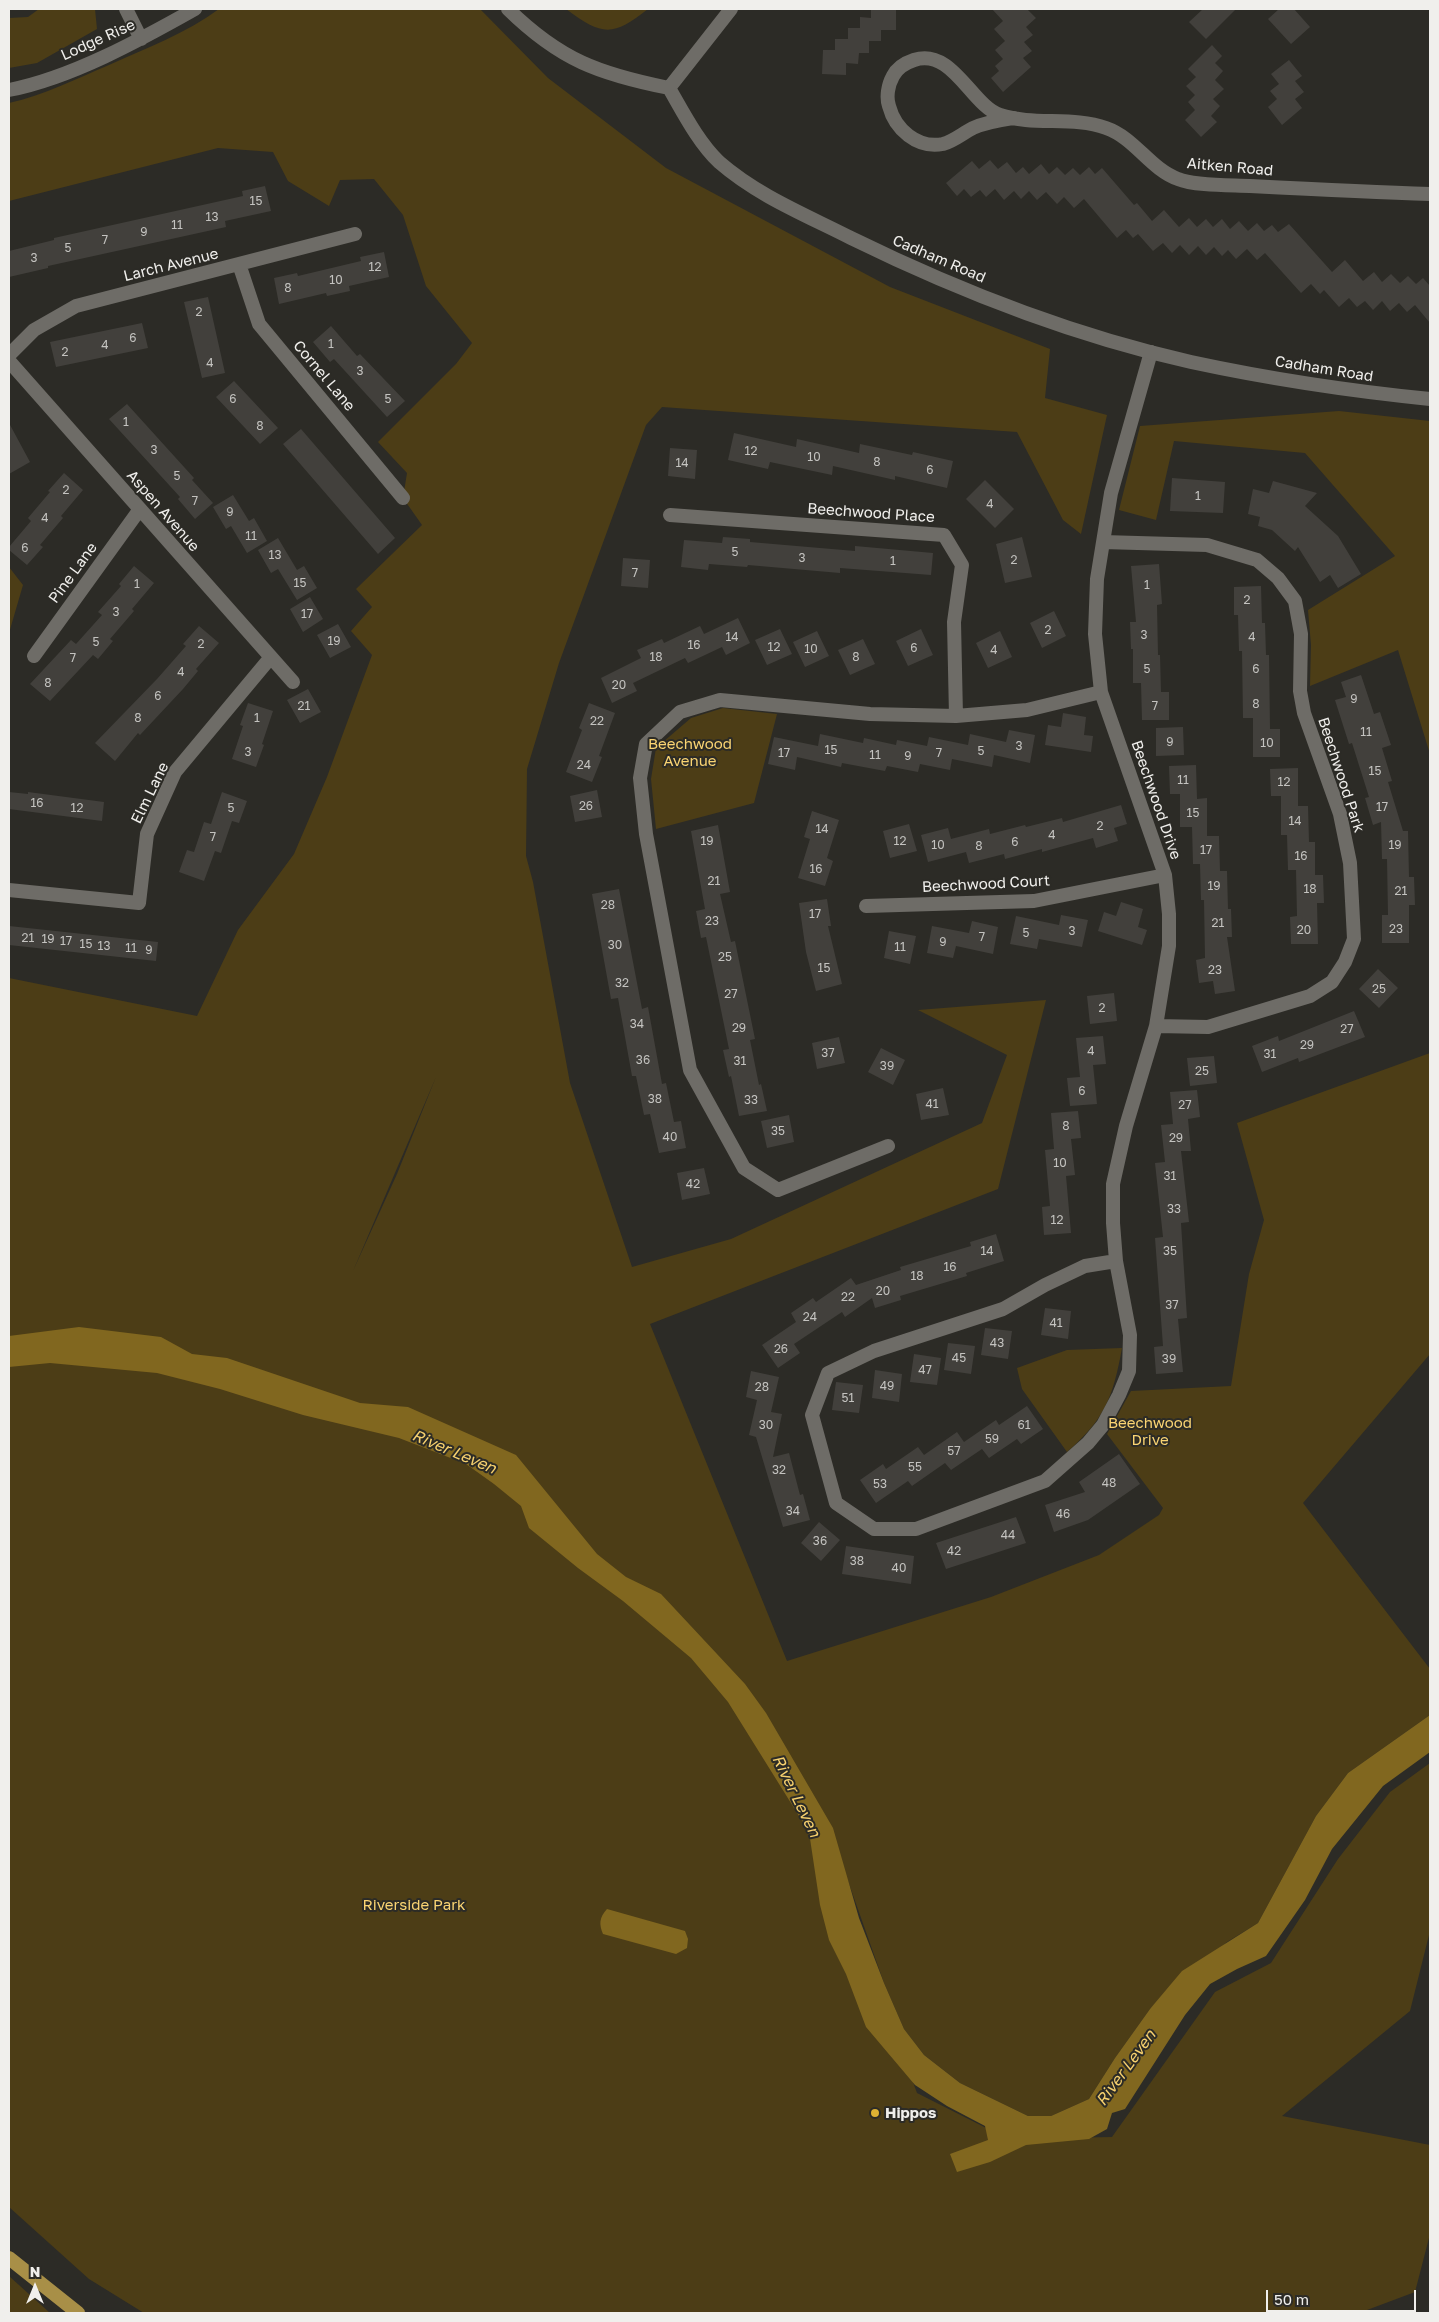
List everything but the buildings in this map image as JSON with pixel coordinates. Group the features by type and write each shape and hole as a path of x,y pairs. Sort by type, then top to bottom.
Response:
{"main road":[{"path":"9,2258 78,2313"}],"street":[{"path":"126,9 141,39"},
{"name":"Lodge Rise","path":"9,90 38,85 141,39 195,9"},
{"path":"508,9 548,44 579,62 614,75 669,88 731,9"},
{"name":"Aitken Road","path":"1014,118 982,125 943,144 920,142 908,136 892,118 887,100 889,86 893,76 906,63 917,59 938,62 959,76 998,115 1107,128 1121,136 1163,171 1179,180 1220,185 1430,194"},
{"name":"Cadham Road","path":"669,88 690,124 717,160 762,193 887,255 980,294 1064,325 1151,352 1236,371 1339,389 1430,399"},
{"name":"Larch Avenue","path":"9,355 34,330 76,306 355,234"},
{"name":"Cornel Lane","path":"239,264 259,324 403,498"},
{"name":"Beechwood Drive","path":"1116,1261 1085,1266 1045,1285 1003,1309 874,1351 828,1373 812,1415 836,1502 874,1528 916,1528 1045,1481 1088,1443 1102,1425 1120,1395 1129,1371 1130,1335 1116,1261 1113,1223 1113,1184 1126,1126 1156,1026 1168,946 1169,914 1165,875 1101,692 1095,634 1097,579 1111,493 1151,352"},
{"name":"Aspen Avenue","path":"9,361 293,682"},
{"name":"Pine Lane","path":"34,656 140,509"},
{"name":"Beechwood Place","path":"670,515 944,535 962,565 954,622 956,716"},
{"name":"Beechwood Park","path":"1103,542 1207,545 1257,560 1283,585 1295,601 1301,634 1300,691 1304,713 1340,814 1350,863 1354,939 1345,962 1332,982 1310,996 1208,1027 1156,1026"},
{"name":"Elm Lane","path":"9,890 140,903 148,834 175,772 271,657"},
{"path":"888,1146 778,1190 744,1168 690,1070 646,834 640,778 646,744 680,712 720,700 870,714 956,716 1027,710 1101,692"},
{"name":"Beechwood Court","path":"866,906 1034,901 1165,875"}],"green space":[{"path":"39,9 95,9 97,29 37,63 9,68 9,18 28,17"},
{"name":"Riverside Park","path":"219,9 480,9 548,78 666,168 890,287 1050,349 1045,398 1107,415 1081,534 1063,520 1017,432 662,407 646,425 559,663 527,769 526,856 533,882 570,1083 632,1267 731,1239 982,1123 1007,1055 918,1010 1046,1000 998,1189 650,1324 787,1661 991,1597 1099,1555 1159,1515 1163,1508 1107,1434 1131,1391 1231,1386 1249,1274 1264,1220 1237,1123 1430,1053 1430,1354 1303,1503 1430,1669 1430,1715 1348,1773 1316,1816 1258,1923 1227,1942 1150,2009 1089,2099 1051,2116 1028,2116 960,2083 924,2055 904,2029 884,1983 848,1881 797,1769 917,2093 1008,2139 1112,2137 1215,1992 1271,1963 1338,1859 1390,1792 1430,1763 1430,1931 1410,2011 1282,2116 1430,2145 1430,2234 1415,2292 1359,2313 144,2313 89,2279 9,2207 9,978 197,1016 238,930 294,854 327,777 372,655 351,631 372,607 356,589 422,525 403,498 407,473 378,442 456,364 472,343 426,286 403,215 374,179 340,180 329,206 288,181 273,152 218,148 9,201 9,103 35,96 72,81 166,40 207,18","holes":["436,1077 397,1174 353,1271"]},
{"path":"566,9 648,9 625,25 607,30 589,24"},
{"path":"1339,411 1430,421 1430,754 1398,650 1310,686 1311,645 1308,610 1395,556 1305,453 1174,441 1156,520 1119,510 1140,426"},
{"path":"9,567 23,585 9,633"},
{"name":"Beechwood Avenue","path":"723,708 777,714 754,803 656,829 651,779 656,748 691,718"},
{"path":"1122,1348 1111,1394 1099,1418 1067,1452 1022,1389 1017,1368 1067,1350"},
{"path":"9,2276 50,2313 9,2313"}],"water":[{"name":"River Leven","path":"79,1327 161,1337 192,1354 227,1358 360,1403 408,1407 516,1455 597,1554 626,1577 661,1594 745,1684 766,1713 833,1828 859,1918 884,1983 904,2029 924,2055 960,2083 1028,2116 1051,2116 1089,2099 1150,2009 1182,1971 1258,1923 1316,1816 1348,1773 1430,1715 1430,1752 1383,1786 1332,1849 1305,1900 1266,1956 1210,1984 1185,2015 1125,2109 1112,2113 1107,2129 1089,2139 1026,2145 990,2162 957,2172 950,2154 988,2140 985,2126 947,2106 915,2085 866,2027 846,1974 829,1940 820,1905 809,1832 728,1702 691,1658 623,1601 578,1568 529,1528 521,1506 466,1464 399,1438 303,1415 220,1389 157,1373 50,1363 9,1367 9,1336"},
{"path":"607,1909 685,1931 688,1939 687,1948 676,1954 603,1934 600,1921"}],"place":[{"name":"Hippos","path":"875,2113"}]}
